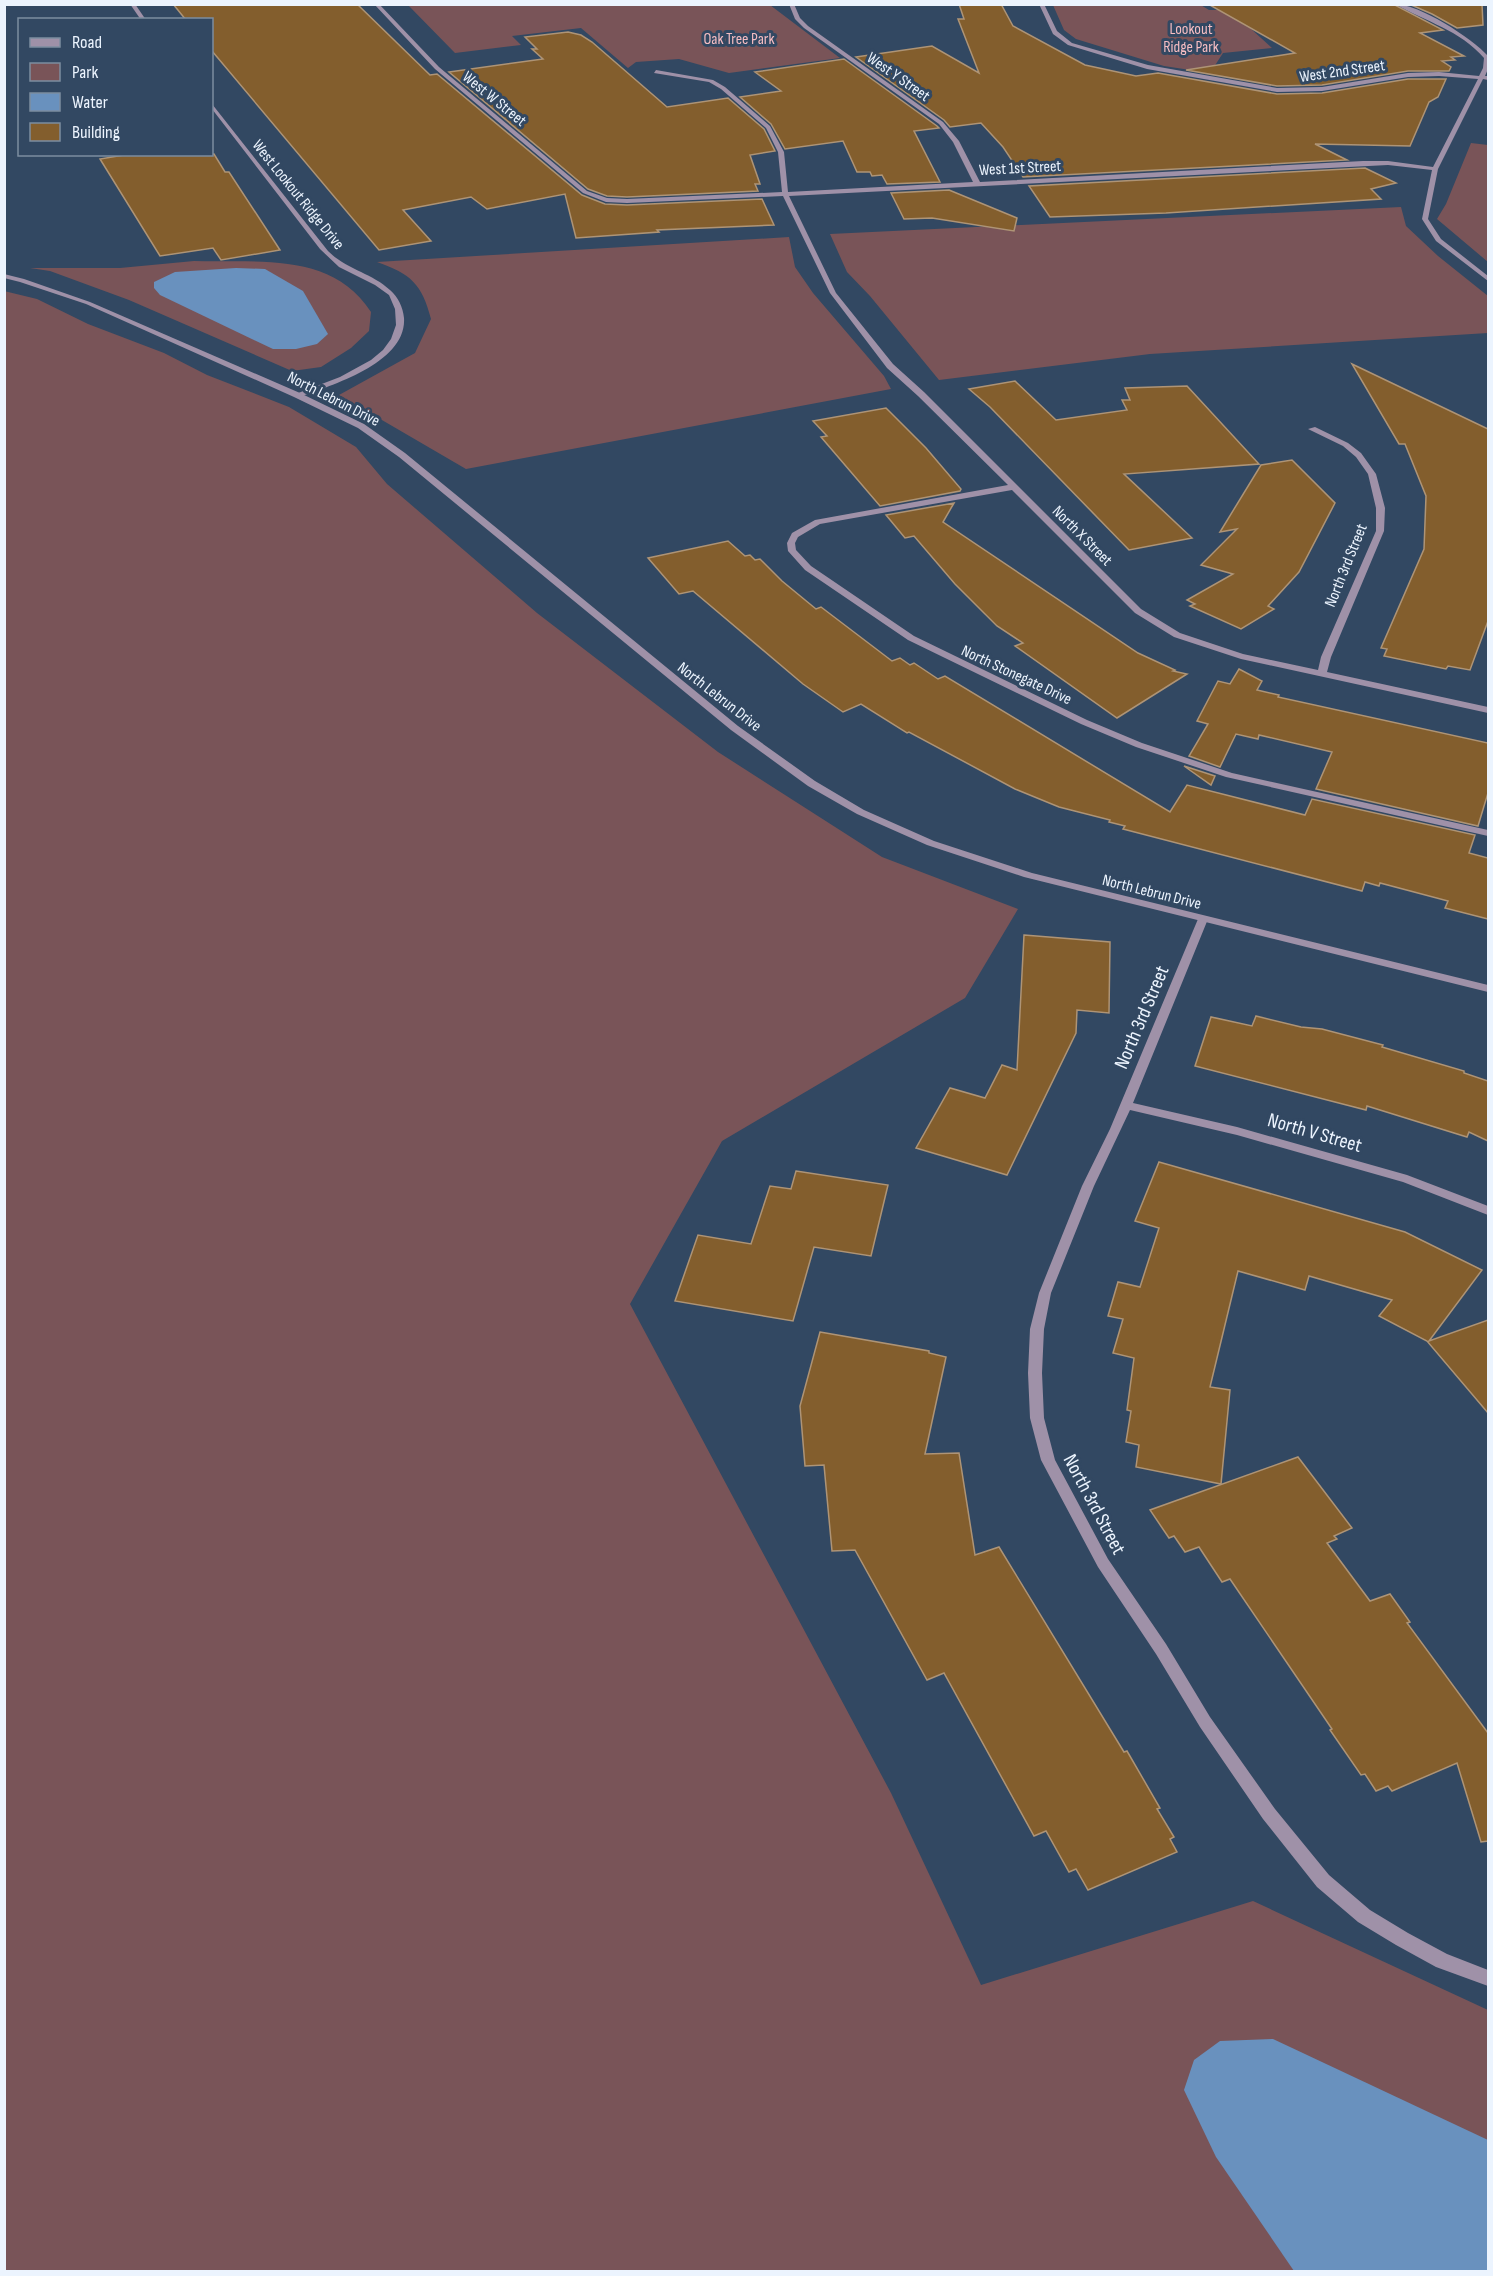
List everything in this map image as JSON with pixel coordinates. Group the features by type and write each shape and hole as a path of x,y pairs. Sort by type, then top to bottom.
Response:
{"street":[{"path":"132,4 142,18"},
{"name":"West W Street","path":"376,4 437,68 468,95 585,192 606,200"},
{"name":"West Y Street","path":"791,4 798,19 806,27 941,123 956,141 977,183"},
{"name":"West 2nd Street","path":"1041,4 1051,30 1061,40 1089,51 1147,67 1277,90 1322,89 1408,75 1439,74 1488,78"},
{"path":"1397,4 1472,42 1487,58 1486,68 1435,169 1425,219 1428,227 1447,248 1488,279"},
{"path":"656,72 711,81 723,88 768,127 782,152 785,194"},
{"name":"West Lookout Ridge Drive","path":"213,107 319,244 341,265 374,281 392,295 401,316 398,335 387,350 365,367 331,383 297,395"},
{"name":"West 1st Street","path":"606,200 785,194 1363,163 1435,169"},
{"name":"North X Street","path":"785,194 833,293 890,366 1138,611 1154,623 1208,646 1488,710"},
{"name":"North Lebrun Drive","path":"4,276 88,303 297,395 361,426 402,455 702,702 782,763 839,800 896,828 969,857 1028,875 1488,989"},
{"name":"North 3rd Street","path":"1312,429 1348,446 1358,454 1375,483 1382,509 1380,531 1326,657 1322,673"},
{"name":"North Stonegate Drive","path":"1013,487 818,522 795,535 791,543 792,551 808,568 911,638 1084,722 1139,745 1229,775 1488,833"},
{"name":"North 3rd Street","path":"1203,919 1126,1104 1088,1186 1045,1293 1037,1329 1035,1373 1037,1418 1048,1460 1103,1563 1161,1649 1205,1722 1269,1814 1323,1881 1364,1916 1402,1939 1442,1961 1488,1978"},
{"name":"North V Street","path":"1126,1104 1237,1131 1407,1179 1488,1211"}],"green space":[{"name":"Lookout Ridge Park","path":"1199,4 1209,10 1257,10 1250,28 1272,48 1223,53 1210,73 1164,66 1076,39 1064,30 1053,5"},
{"name":"Oak Tree Park","path":"408,5 770,5 840,58 729,73 679,59 636,62 628,68 581,28 512,36 521,45 455,53"},
{"path":"1471,143 1488,145 1488,262 1437,219 1446,204"},
{"path":"1401,207 1406,226 1438,256 1488,296 1488,333 1150,354 939,380 870,296 847,272 830,234"},
{"path":"789,237 795,267 813,293 884,376 891,389 466,469 339,395 415,353 431,319 424,297 413,282 399,271 377,262"},
{"path":"194,261 268,262 292,264 315,270 336,279 355,292 371,312 369,331 351,348 321,367 292,371 129,300 50,271 30,268 120,268"},
{"path":"4,291 37,299 88,324 164,353 207,375 289,407 356,447 387,484 537,613 718,752 882,857 1018,909 965,998 722,1141 630,1304 891,1793 981,1985 1253,1901 1488,2010 1488,2271 5,2271"}],"water":[{"path":"236,268 265,269 303,291 328,334 317,344 296,349 273,349 160,295 154,288 154,282 175,272"},
{"path":"1273,2039 1488,2140 1488,2271 1294,2271 1216,2157 1184,2090 1194,2060 1220,2041"}],"building":[{"path":"173,4 357,4 430,75 437,74 582,195 605,204 627,205 762,199 774,225 657,230 659,232 576,238 565,194 487,209 471,197 403,210 431,241 379,250 213,52 213,18 184,18"},
{"path":"959,4 1001,4 1013,26 1085,65 1136,76 1158,73 1277,94 1322,93 1408,79 1446,79 1438,97 1429,102 1410,146 1315,144 1347,160 1023,177 1003,147 981,123 950,127 944,120 856,57 932,46 979,73 958,19 964,19"},
{"path":"1208,4 1393,4 1443,30 1420,33 1464,56 1451,57 1455,60 1442,61 1451,67 1449,71 1408,71 1322,85 1277,86 1186,70 1295,53"},
{"path":"1409,4 1482,4 1483,25 1457,28"},
{"path":"568,32 581,35 592,42 667,107 728,98 764,129 775,151 750,155 760,184 755,184 758,191 627,197 607,196 588,189 449,72 543,59 532,49 537,49 525,37"},
{"path":"844,59 939,128 914,131 940,182 887,184 882,175 872,176 870,172 857,172 843,141 785,149 771,124 740,97 781,91 755,72"},
{"path":"214,154 225,172 229,172 280,250 221,260 213,248 160,256 100,159 118,156 213,156"},
{"path":"1365,168 1396,183 1371,189 1381,199 1166,213 1050,217 1029,186"},
{"path":"949,190 1017,218 1014,231 932,218 904,219 891,193"},
{"path":"1352,364 1488,429 1488,621 1470,670 1448,666 1446,669 1384,656 1387,649 1381,648 1424,549 1426,496 1405,444 1399,444"},
{"path":"1015,381 1056,420 1127,410 1122,400 1130,400 1125,388 1187,386 1259,464 1124,474 1192,538 1129,550 990,407 969,389"},
{"path":"886,408 926,448 961,489 960,491 880,506 821,437 827,436 813,421"},
{"path":"1292,460 1335,503 1299,572 1268,606 1274,609 1241,629 1190,606 1195,604 1187,600 1233,574 1201,565 1237,529 1220,532 1261,465"},
{"path":"954,503 943,522 1138,653 1175,670 1173,671 1187,674 1117,718 1015,646 1023,643 997,626 955,584 914,536 905,538 886,515"},
{"path":"728,541 745,556 750,555 755,560 760,559 816,609 821,607 892,661 900,658 910,665 914,663 938,679 945,676 1170,812 1187,785 1305,815 1312,799 1475,835 1469,853 1488,858 1488,919 1445,908 1448,901 1380,883 1379,886 1365,882 1362,891 1123,829 1125,826 1109,822 1110,820 1059,807 1015,789 909,732 907,733 861,704 843,712 803,684 693,591 679,594 648,558"},
{"path":"1239,669 1262,681 1257,690 1279,695 1278,697 1488,743 1488,793 1478,826 1316,789 1332,752 1259,735 1258,739 1236,734 1220,767 1189,756 1208,724 1197,721 1218,681 1230,684"},
{"path":"1184,766 1215,776 1211,785"},
{"path":"1024,935 1110,942 1109,1013 1077,1010 1076,1033 1007,1175 916,1148 950,1088 985,1098 1002,1065 1017,1070"},
{"path":"1256,1016 1301,1027 1322,1029 1383,1045 1382,1047 1464,1071 1464,1073 1488,1081 1488,1141 1469,1132 1467,1137 1367,1106 1366,1110 1195,1066 1211,1017 1252,1026"},
{"path":"1159,1162 1405,1232 1482,1270 1429,1341 1488,1320 1488,1413 1427,1341 1379,1316 1392,1300 1309,1276 1305,1290 1238,1271 1210,1387 1230,1390 1221,1484 1136,1467 1139,1445 1126,1442 1131,1411 1127,1410 1134,1358 1113,1353 1123,1319 1108,1316 1118,1282 1140,1287 1159,1228 1135,1221"},
{"path":"796,1171 888,1185 871,1256 814,1247 793,1321 675,1301 698,1235 751,1244 770,1186 791,1189"},
{"path":"820,1332 929,1351 929,1353 946,1357 925,1454 959,1453 975,1555 999,1547 1124,1752 1127,1751 1160,1808 1157,1809 1174,1837 1170,1839 1177,1852 1088,1890 1076,1869 1069,1872 1046,1831 1034,1836 944,1673 927,1680 855,1550 832,1551 824,1465 805,1466 800,1406"},
{"path":"1298,1457 1352,1528 1334,1536 1337,1539 1327,1543 1370,1601 1390,1594 1410,1622 1407,1623 1488,1733 1488,1841 1481,1842 1457,1763 1392,1791 1388,1786 1376,1791 1365,1774 1361,1775 1330,1730 1332,1729 1230,1579 1222,1582 1199,1547 1185,1552 1174,1536 1169,1538 1150,1510"}]}
